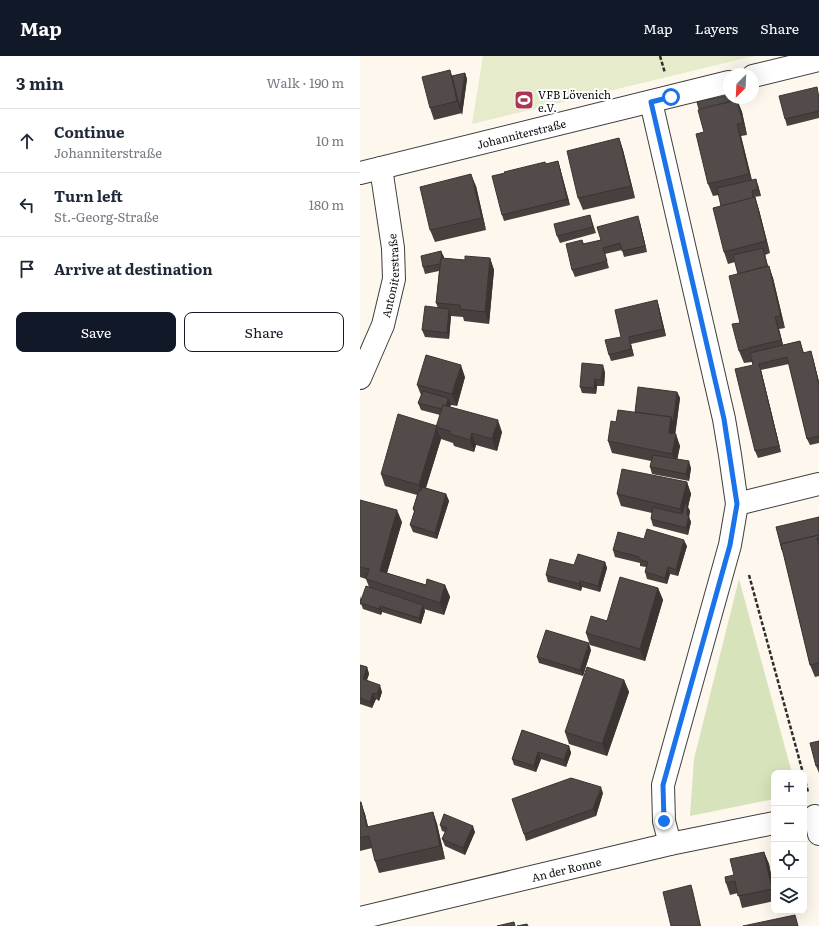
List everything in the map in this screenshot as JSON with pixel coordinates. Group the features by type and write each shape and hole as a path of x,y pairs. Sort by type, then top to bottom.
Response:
{"street":[{"path":"759,75 819,60"},
{"name":"Johanniterstraße","path":"360,174 723,84"},
{"path":"651,102 724,419 737,504 730,545 663,785 664,821 670,844"},
{"name":"Antoniterstraße","path":"360,378 383,325 394,278 393,248 381,168"},
{"path":"737,504 819,484"},
{"name":"An der Ronne","path":"360,918 670,844 771,825"}],"path":[{"path":"749,574 802,770"}],"green space":[{"name":"VFB Lövenich e.V.","path":"483,56 754,56 472,124"},
{"path":"739,579 791,770 771,770 771,800 690,816 694,759"}],"building":[{"path":"450,70 457,101 430,108 422,77"},
{"path":"465,73 460,108 452,76"},
{"path":"817,87 819,111 785,119 779,96"},
{"path":"723,96 723,103 699,109 697,102"},
{"path":"723,104 738,104 743,123 737,124 749,174 708,184 696,134 704,132 698,110"},
{"path":"619,138 631,186 578,198 567,151"},
{"path":"558,161 567,199 502,215 492,176 545,162 546,164"},
{"path":"471,174 482,218 430,230 420,187"},
{"path":"756,179 758,189 752,191 753,198 721,206 717,188"},
{"path":"755,197 766,241 724,252 713,208"},
{"path":"590,215 593,227 557,236 554,224"},
{"path":"638,216 645,246 622,251 620,243 603,248 607,261 572,270 566,244 582,240 583,244 601,240 597,227"},
{"path":"763,248 767,266 738,274 733,255"},
{"path":"441,251 442,258 440,264 423,267 421,256"},
{"path":"465,256 490,258 485,312 460,309 460,305 436,303 441,258 465,260"},
{"path":"769,266 780,313 780,316 775,317 781,340 739,351 732,324 740,323 729,276"},
{"path":"657,300 663,329 629,337 631,349 609,355 605,340 621,337 615,310"},
{"path":"425,306 449,309 447,333 422,330"},
{"path":"800,341 803,353 811,351 819,385 819,436 807,439 787,357 759,364 779,446 755,451 735,369 753,365 750,353"},
{"path":"426,355 461,365 452,394 417,385"},
{"path":"582,363 603,365 601,380 595,379 594,388 580,387"},
{"path":"638,387 677,392 673,423 671,417 635,412"},
{"path":"423,391 448,398 446,406 443,405 442,409 418,403"},
{"path":"443,405 498,420 492,439 472,433 470,440 450,434 450,431 436,427"},
{"path":"618,410 671,417 669,433 676,434 672,454 608,441 611,421 616,422"},
{"path":"398,414 437,426 419,485 381,474"},
{"path":"653,455 689,461 686,474 650,467"},
{"path":"622,469 687,482 680,509 617,494"},
{"path":"422,487 446,494 435,533 410,525 419,490 421,491"},
{"path":"360,500 397,510 380,571 426,585 427,579 445,585 440,603 366,579 369,569 360,567"},
{"path":"685,504 687,504 687,515 689,516 686,528 651,519 653,507 682,514"},
{"path":"819,517 819,535 781,544 782,550 776,527"},
{"path":"647,529 684,540 676,570 668,567 665,578 645,572 648,562 638,559 639,557 613,550 618,532 644,539"},
{"path":"819,535 819,538 817,538 819,545 819,663 810,665 781,544"},
{"path":"578,554 605,562 598,586 580,581 579,584 546,575 550,559 574,565"},
{"path":"620,577 658,588 640,649 586,633 591,616 607,621"},
{"path":"366,586 423,605 419,618 380,606 379,609 360,603"},
{"path":"546,630 589,643 580,670 537,657"},
{"path":"360,665 367,667 363,679 380,685 377,694 373,693 370,702 360,698"},
{"path":"587,667 624,680 602,744 565,732"},
{"path":"522,730 569,746 564,760 538,752 534,766 512,759"},
{"path":"819,741 819,765 816,766 810,743"},
{"path":"571,778 601,787 593,809 524,834 512,799"},
{"path":"360,802 367,827 433,812 440,846 375,861 369,836 360,838"},
{"path":"444,814 473,826 463,848 442,839 447,828 440,825"},
{"path":"764,852 771,889 738,896 735,881 726,883 725,877 734,875 730,859"},
{"path":"691,885 700,926 671,926 663,892"},
{"path":"795,915 798,926 743,926"},
{"path":"514,922 515,926 497,926"},
{"path":"527,924 528,926 517,926"}],"place":[{"name":"VFB Lövenich e.V.","path":"524,100"}],"route":[{"path":"664,821 663,785 730,545 737,504 724,419 651,102 671,97"}]}
